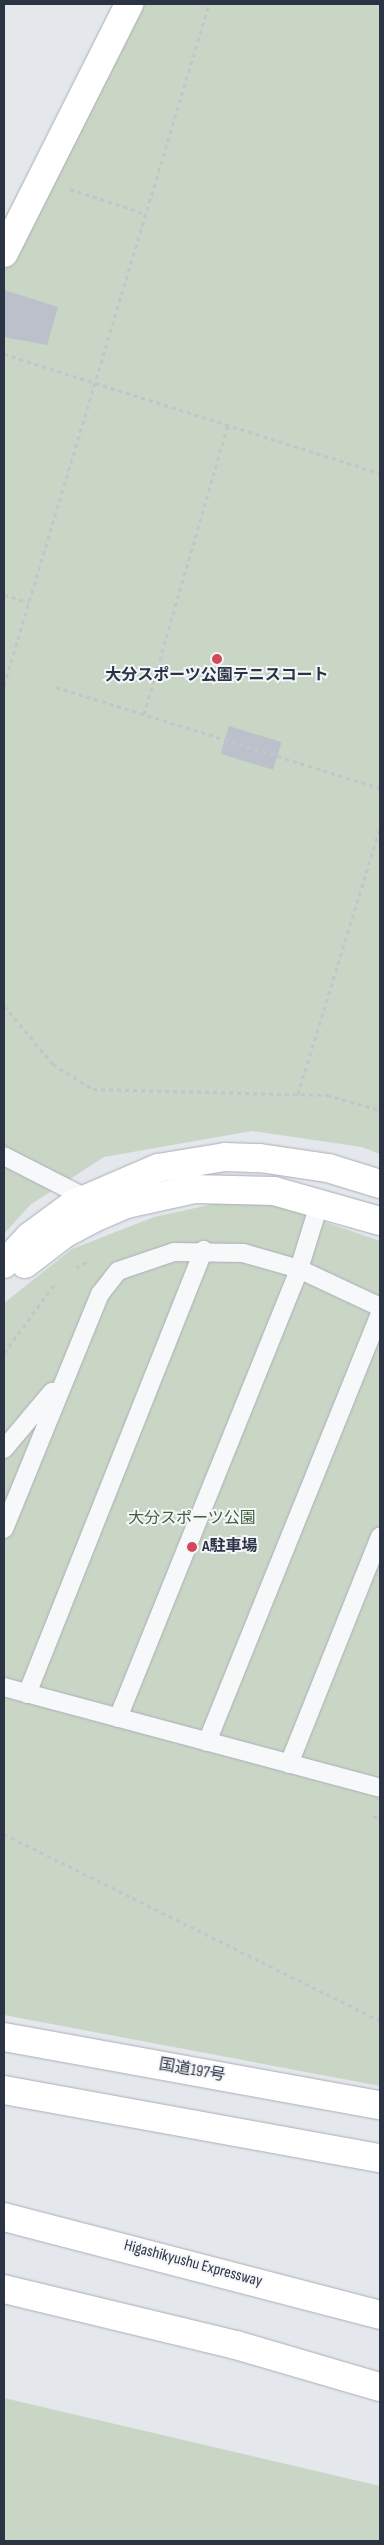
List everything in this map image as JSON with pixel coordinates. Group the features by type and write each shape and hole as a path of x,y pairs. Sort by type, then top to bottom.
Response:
{"main road":[{"path":"4,253 130,4"},
{"path":"4,1264 50,1220 86,1198 158,1168 225,1157 291,1162 380,1184"},
{"path":"4,1282 64,1234 134,1202 194,1189 236,1188 320,1201 380,1221"},
{"name":"国道197号","path":"4,2037 380,2105"},
{"path":"4,2090 380,2158"},
{"name":"Higashikyushu Expressway","path":"4,2216 380,2315"},
{"path":"4,2290 236,2345 380,2387"}],"lane":[{"path":"4,1156 86,1198"},
{"path":"118,1718 299,1269 320,1201"},
{"path":"27,1694 204,1250"},
{"path":"4,1529 100,1294 118,1271 155,1256 204,1250 243,1253 299,1269 380,1307"},
{"path":"207,1742 380,1313"},
{"path":"4,1448 68,1370"},
{"path":"289,1764 380,1536"},
{"path":"4,1687 380,1788"}],"path":[{"path":"4,685 209,4"},
{"path":"41,180 146,214"},
{"path":"4,354 380,473"},
{"path":"144,714 228,425"},
{"path":"4,595 29,602"},
{"path":"56,687 380,788"},
{"path":"298,1094 380,826"},
{"path":"4,1006 53,1064 93,1089 327,1095 380,1110"},
{"path":"4,1834 380,2021"}],"green space":[{"path":"140,4 380,4 380,1154 362,1147 252,1131 104,1157 30,1205 4,1234 4,257"},
{"name":"大分スポーツ公園","path":"250,1196 380,1241 380,2086 4,2015 4,1303 72,1249 154,1217"},
{"path":"4,2398 380,2486 380,2541 4,2541"}],"building":[{"path":"4,290 58,307 47,345 4,337"},
{"path":"229,726 282,742 273,770 221,754"}],"place":[{"name":"大分スポーツ公園テニスコート","path":"217,659"},
{"name":"A駐車場","path":"192,1547"}]}
